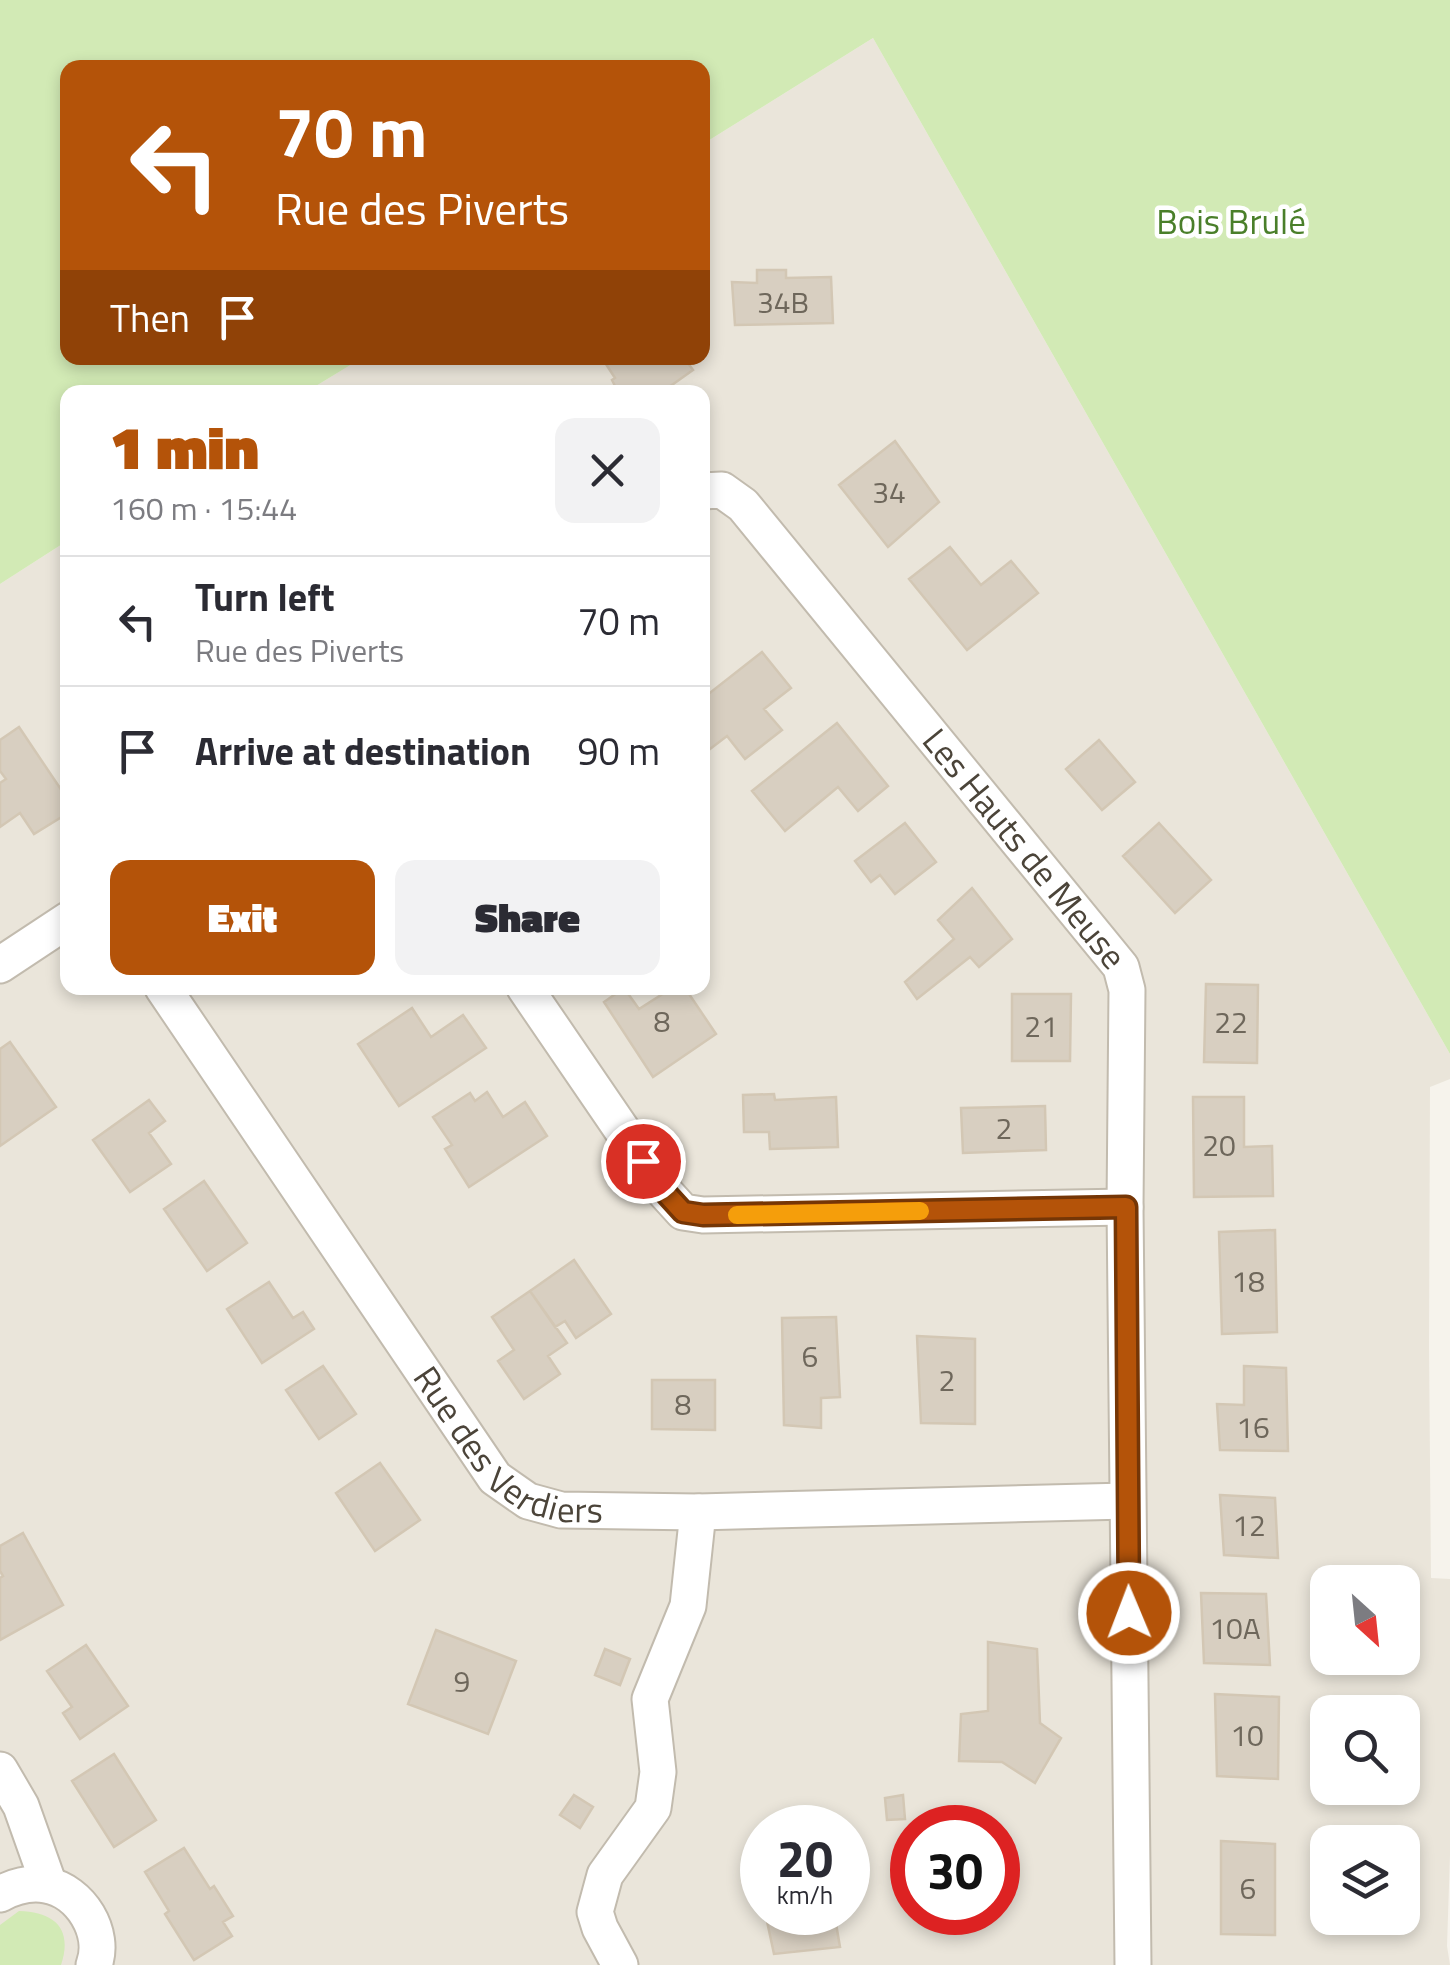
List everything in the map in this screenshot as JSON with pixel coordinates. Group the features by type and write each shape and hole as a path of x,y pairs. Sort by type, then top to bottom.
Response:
{"street":[{"name":"Les Hauts de Meuse","path":"710,491 722,490 743,505 1121,966 1127,990 1127,1501 1133,1965"},
{"path":"0,964 60,925"},
{"name":"Rue des Verdiers","path":"168,995 495,1478 528,1501 561,1510 698,1512 1127,1501"},
{"path":"530,995 663,1190 683,1212 703,1215 1126,1207"},
{"path":"620,1965 595,1912 606,1876 653,1808 658,1772 650,1699 688,1606 698,1512"},
{"path":"0,1770 21,1806 48,1885"},
{"path":"0,1894 17,1885 48,1885 76,1899 94,1924 98,1955 94,1965"}],"shaded area":[{"path":"873,38 1450,1054 1450,1079 1430,1087 1429,1346 1431,1578 1450,1579 1450,1965 0,1965 0,584 60,545 60,995 710,995 710,385 318,385 350,365 710,365 710,140"}],"green space":[{"name":"Bois Brulé","path":"0,0 1450,0 1450,1054 873,38 710,140 710,60 60,60 60,365 350,365 318,385 60,385 60,545 0,584"},
{"path":"19,1911 42,1915 58,1925 65,1942 61,1965 0,1965 0,1925"}],"building":[{"path":"757,270 786,270 786,278 831,277 833,323 735,325 732,282 757,283"},
{"path":"607,365 689,365 693,370 672,385 614,385 615,378"},
{"path":"895,441 939,502 888,547 839,485"},
{"path":"950,547 981,585 1011,561 1038,593 967,650 909,579"},
{"path":"762,652 791,688 764,709 782,730 745,759 727,736 710,749 710,693"},
{"path":"837,723 888,786 858,811 838,787 785,831 752,791"},
{"path":"19,727 60,788 60,818 34,834 20,813 0,827 0,783 6,779 0,771 0,740"},
{"path":"1099,740 1135,782 1102,810 1066,769"},
{"path":"905,823 936,862 895,894 880,875 871,882 855,861"},
{"path":"1159,823 1211,880 1175,913 1123,856"},
{"path":"972,888 1012,939 979,967 970,957 917,999 905,982 954,939 938,920"},
{"path":"1206,984 1258,985 1257,1063 1204,1062"},
{"path":"1012,994 1071,994 1070,1061 1012,1061"},
{"path":"614,995 629,995 639,1009 661,995 690,995 716,1034 653,1077 604,1002"},
{"path":"412,1008 431,1037 463,1015 486,1048 399,1106 358,1044"},
{"path":"10,1042 56,1107 0,1146 0,1049"},
{"path":"487,1092 503,1117 525,1102 547,1136 469,1187 445,1149 452,1145 433,1117 470,1093 475,1101"},
{"path":"774,1094 775,1100 836,1097 838,1147 770,1149 769,1132 744,1132 743,1095"},
{"path":"1193,1097 1244,1097 1244,1147 1272,1146 1273,1196 1194,1197"},
{"path":"149,1100 165,1121 149,1133 171,1164 130,1192 93,1140"},
{"path":"1045,1106 1046,1150 963,1153 961,1108"},
{"path":"204,1181 247,1243 207,1271 164,1209"},
{"path":"1275,1230 1277,1332 1222,1334 1219,1232"},
{"path":"574,1260 611,1314 576,1338 565,1321 555,1327 530,1291"},
{"path":"269,1282 293,1318 303,1312 314,1329 262,1363 227,1309"},
{"path":"530,1291 567,1343 548,1356 560,1374 524,1399 498,1361 514,1350 492,1317"},
{"path":"836,1317 840,1397 821,1398 821,1428 784,1425 782,1318"},
{"path":"917,1336 975,1339 975,1424 921,1423"},
{"path":"323,1366 356,1414 319,1439 286,1390"},
{"path":"1244,1366 1286,1368 1288,1451 1220,1450 1217,1404 1244,1405"},
{"path":"652,1380 715,1380 715,1430 652,1429"},
{"path":"380,1463 420,1520 375,1551 336,1493"},
{"path":"1220,1495 1275,1498 1278,1558 1224,1555"},
{"path":"23,1533 63,1605 0,1640 0,1546"},
{"path":"1201,1593 1266,1594 1270,1665 1204,1663"},
{"path":"436,1630 516,1661 488,1734 408,1704"},
{"path":"988,1642 1037,1649 1040,1723 1061,1738 1035,1783 1002,1762 959,1761 961,1714 988,1711"},
{"path":"86,1645 128,1706 80,1739 63,1713 72,1707 47,1671"},
{"path":"605,1649 630,1659 620,1685 595,1675"},
{"path":"1215,1694 1279,1697 1278,1779 1217,1776"},
{"path":"114,1754 156,1820 114,1847 72,1781"},
{"path":"574,1795 593,1807 580,1828 560,1815"},
{"path":"903,1795 904,1805 890,1805 890,1820 887,1820 885,1798"},
{"path":"1221,1841 1275,1844 1275,1935 1221,1934"},
{"path":"184,1848 233,1916 223,1922 232,1936 194,1960 145,1872"},
{"path":"770,1935 838,1935 840,1947 774,1954"}],"slow traffic":[{"path":"737,1215 920,1211"}],"route":[{"path":"643,1161 683,1212 703,1215 1126,1207 1129,1613"}]}
